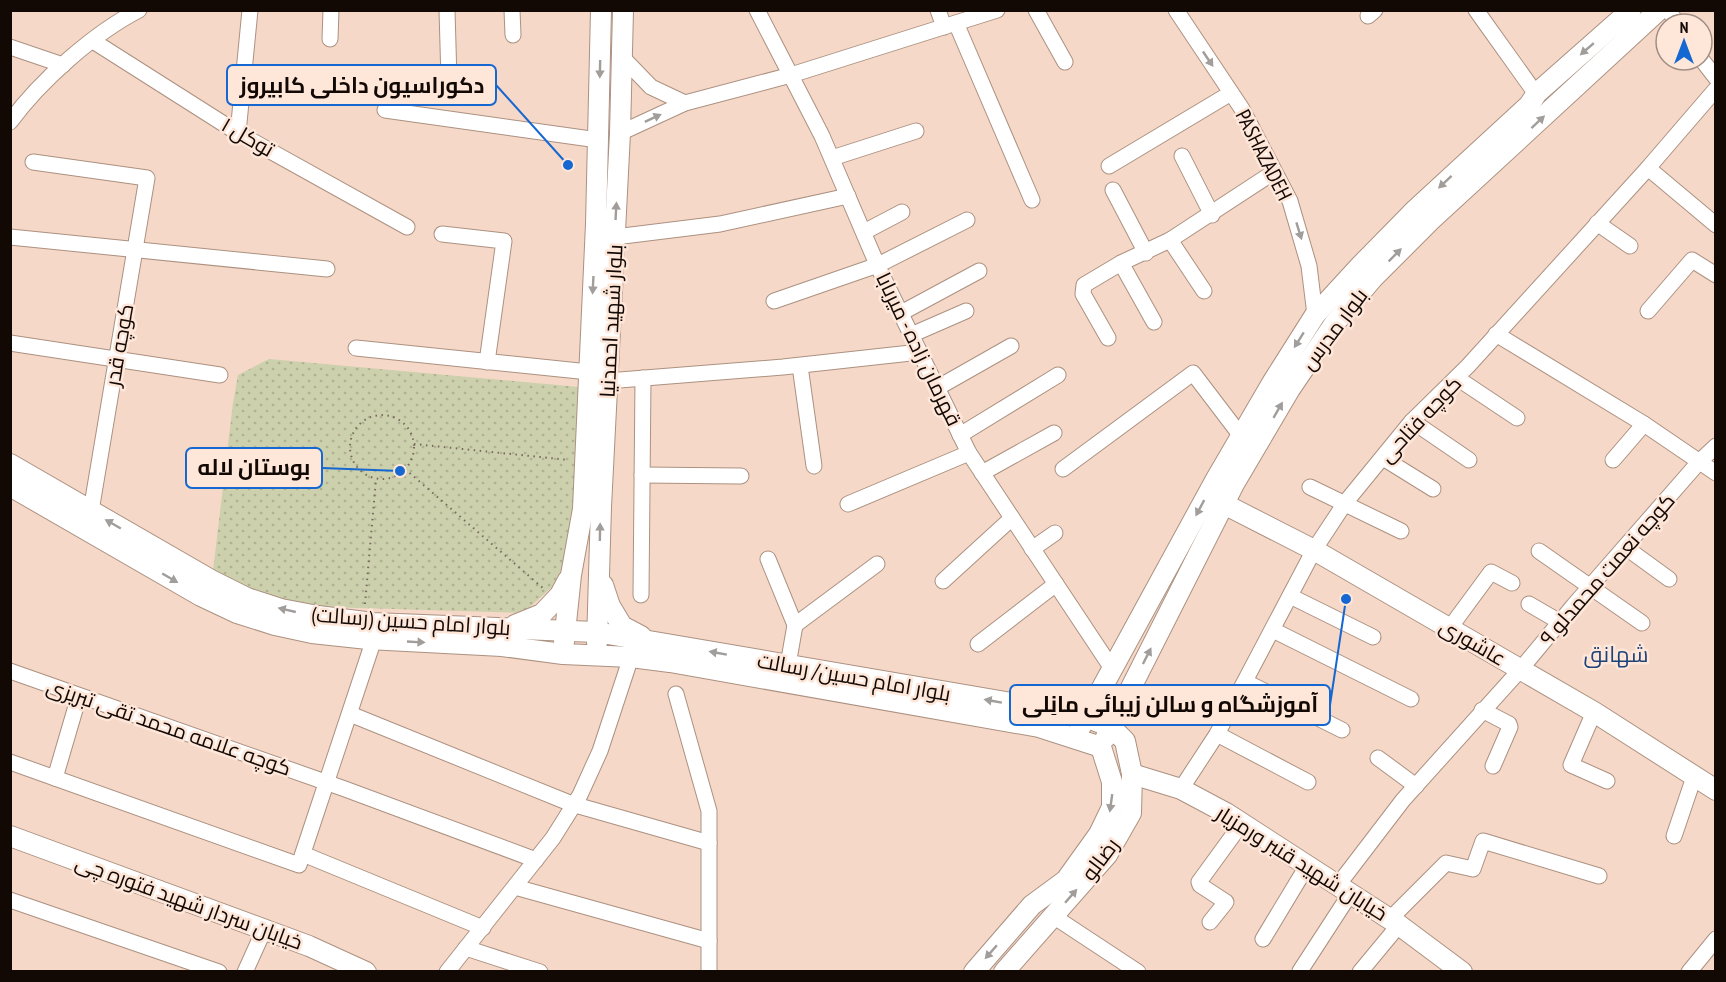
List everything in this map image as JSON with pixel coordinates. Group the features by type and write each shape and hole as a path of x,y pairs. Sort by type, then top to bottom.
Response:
{"main road":[{"name":"بلوار شهید احمدنیا","path":"563,654 571,575 583,509 601,10"},
{"name":"بلوار شهید احمدنیا","path":"597,655 601,507 620,133 623,10"},
{"name":"بلوار مدرس","path":"1076,737 1085,717 1249,441 1315,315 1416,209 1529,105 1536,94 1631,10"},
{"name":"بلوار مدرس","path":"1101,747 1224,504 1249,441 1290,389 1334,324 1372,278 1430,221 1659,10"},
{"name":"بلوار امام حسین (رسالت)","path":"10,464 211,580 247,598 280,609 364,621 596,632"},
{"name":"بلوار امام حسین (رسالت)","path":"10,486 201,596 237,613 275,625 374,639 502,646 563,654 597,655"},
{"name":"عاشوری","path":"1224,504 1314,550 1594,712 1716,790"},
{"path":"600,574 610,606 622,626 649,640"},
{"path":"509,628 542,614 556,599 571,575"},
{"name":"بلوار امام حسین/ رسالت","path":"596,632 1085,717 1111,727"},
{"name":"بلوار امام حسین/ رسالت","path":"597,655 670,662 1039,727 1076,737 1101,747"},
{"name":"رضالو","path":"1004,972 1107,855 1131,813 1132,774 1125,741 1111,727"},
{"name":"رضالو","path":"974,972 1032,905 1066,880 1099,834 1112,807 1112,782 1101,747"},
{"name":"خیابان شهید قنبر ورمزیار","path":"1132,774 1181,789 1242,823 1394,922 1462,972"},
{"name":"خیابان سردار شهید فتوره چی","path":"10,836 309,946 366,972"}],"street":[{"path":"10,122 63,65 121,20 139,10"},
{"path":"238,132 250,10"},
{"path":"330,39 331,10"},
{"path":"447,10 449,81"},
{"path":"512,10 513,35"},
{"name":"قهرمان زاده - میربابا","path":"757,10 832,158 878,265 969,453 1113,670"},
{"path":"938,10 950,25 1032,200"},
{"path":"1036,10 1065,62"},
{"name":"PASHAZADEH","path":"1176,10 1242,109 1290,201 1309,266 1315,315"},
{"path":"1476,10 1536,94"},
{"path":"620,133 685,103 791,75 988,12"},
{"name":"توکل ۱","path":"93,41 238,132 407,227"},
{"path":"10,47 63,65"},
{"path":"622,57 651,87 685,103"},
{"name":"کوچه فتاحی","path":"1181,789 1217,734 1314,550 1345,503 1412,421 1457,378 1648,168 1716,89"},
{"path":"1109,166 1231,93"},
{"path":"385,110 598,140"},
{"path":"832,158 916,131"},
{"path":"1182,156 1212,214"},
{"name":"کوچه قدر","path":"33,162 147,178 91,511"},
{"path":"1648,168 1716,225"},
{"path":"1108,338 1083,294 1084,285 1121,263 1170,240 1274,172"},
{"path":"1113,190 1146,253"},
{"path":"615,237 720,224 848,196"},
{"path":"864,232 902,212"},
{"path":"774,301 878,265 967,220"},
{"path":"1597,223 1630,246"},
{"path":"442,234 504,241 487,362"},
{"path":"10,237 327,269"},
{"path":"1170,240 1204,291"},
{"path":"1648,311 1692,260 1716,275"},
{"path":"1121,263 1154,322"},
{"path":"901,313 979,271"},
{"path":"911,335 966,311"},
{"path":"1496,334 1644,424 1716,473"},
{"path":"10,343 220,375"},
{"path":"937,388 1011,346"},
{"path":"356,348 589,372"},
{"path":"607,381 800,366 920,352"},
{"path":"800,366 814,466"},
{"path":"1063,470 1193,373 1249,441"},
{"path":"960,435 1058,375"},
{"path":"641,596 642,378"},
{"path":"1457,378 1517,418"},
{"path":"1412,421 1469,460"},
{"path":"1613,460 1644,424"},
{"path":"982,473 1054,433"},
{"name":"کوچه نعمت محمدلو ۹","path":"1300,971 1344,889 1416,786 1482,710 1521,670 1699,462 1716,446"},
{"path":"848,504 969,453"},
{"path":"1383,458 1433,489"},
{"path":"642,475 741,477"},
{"path":"1311,487 1401,531"},
{"path":"943,581 1012,518"},
{"path":"1032,549 1055,533"},
{"path":"1625,547 1669,579"},
{"path":"1539,551 1642,623"},
{"path":"768,559 795,625 788,665"},
{"path":"795,625 877,564"},
{"path":"1449,629 1491,572 1512,583"},
{"path":"978,644 1056,584"},
{"path":"1290,596 1372,637"},
{"path":"1529,604 1560,622"},
{"path":"1273,630 1411,699"},
{"path":"10,762 300,865 374,639"},
{"path":"447,972 553,838 572,804 580,795 600,751 631,657"},
{"name":"کوچه علامه محمد تقی تبریزی","path":"10,671 536,860"},
{"path":"1246,682 1342,730"},
{"path":"676,693 709,811 709,972"},
{"path":"55,778 79,696"},
{"path":"1482,710 1509,724 1510,727 1493,766"},
{"path":"1594,712 1570,765 1607,781"},
{"path":"350,714 572,804 709,843"},
{"path":"1217,734 1308,782"},
{"path":"1378,758 1416,786"},
{"path":"1674,836 1695,777"},
{"path":"1210,922 1226,902 1200,885 1199,882 1242,823"},
{"path":"1360,972 1394,922 1446,863 1473,869 1483,841 1599,876"},
{"path":"303,854 483,928"},
{"path":"1263,939 1308,866"},
{"path":"515,887 709,942"},
{"path":"10,900 219,972"},
{"path":"1053,916 1138,972"},
{"path":"245,972 264,930"},
{"path":"1689,972 1716,939"},
{"path":"466,948 540,972"}],"path":[{"path":"376,415 396,418 405,424 411,433 414,454 405,469 393,477 376,478 363,473 355,466 350,456 349,445 351,435 357,426 365,419 376,415"},
{"path":"414,444 585,461"},
{"path":"405,469 556,599"},
{"path":"364,621 376,478"}],"green space":[{"path":"269,359 579,387 573,538 566,560 552,587 523,613 326,607 287,601 252,589 213,571 238,375"}],"place":[{"name":"دکوراسیون داخلی کابیروز","path":"568,165"},
{"name":"بوستان لاله","path":"400,471"},
{"name":"آموزشگاه و سالن زیبائی مانِلی","path":"1346,599"}],"district":[{"name":"شهانق","path":"1616,654"}]}
